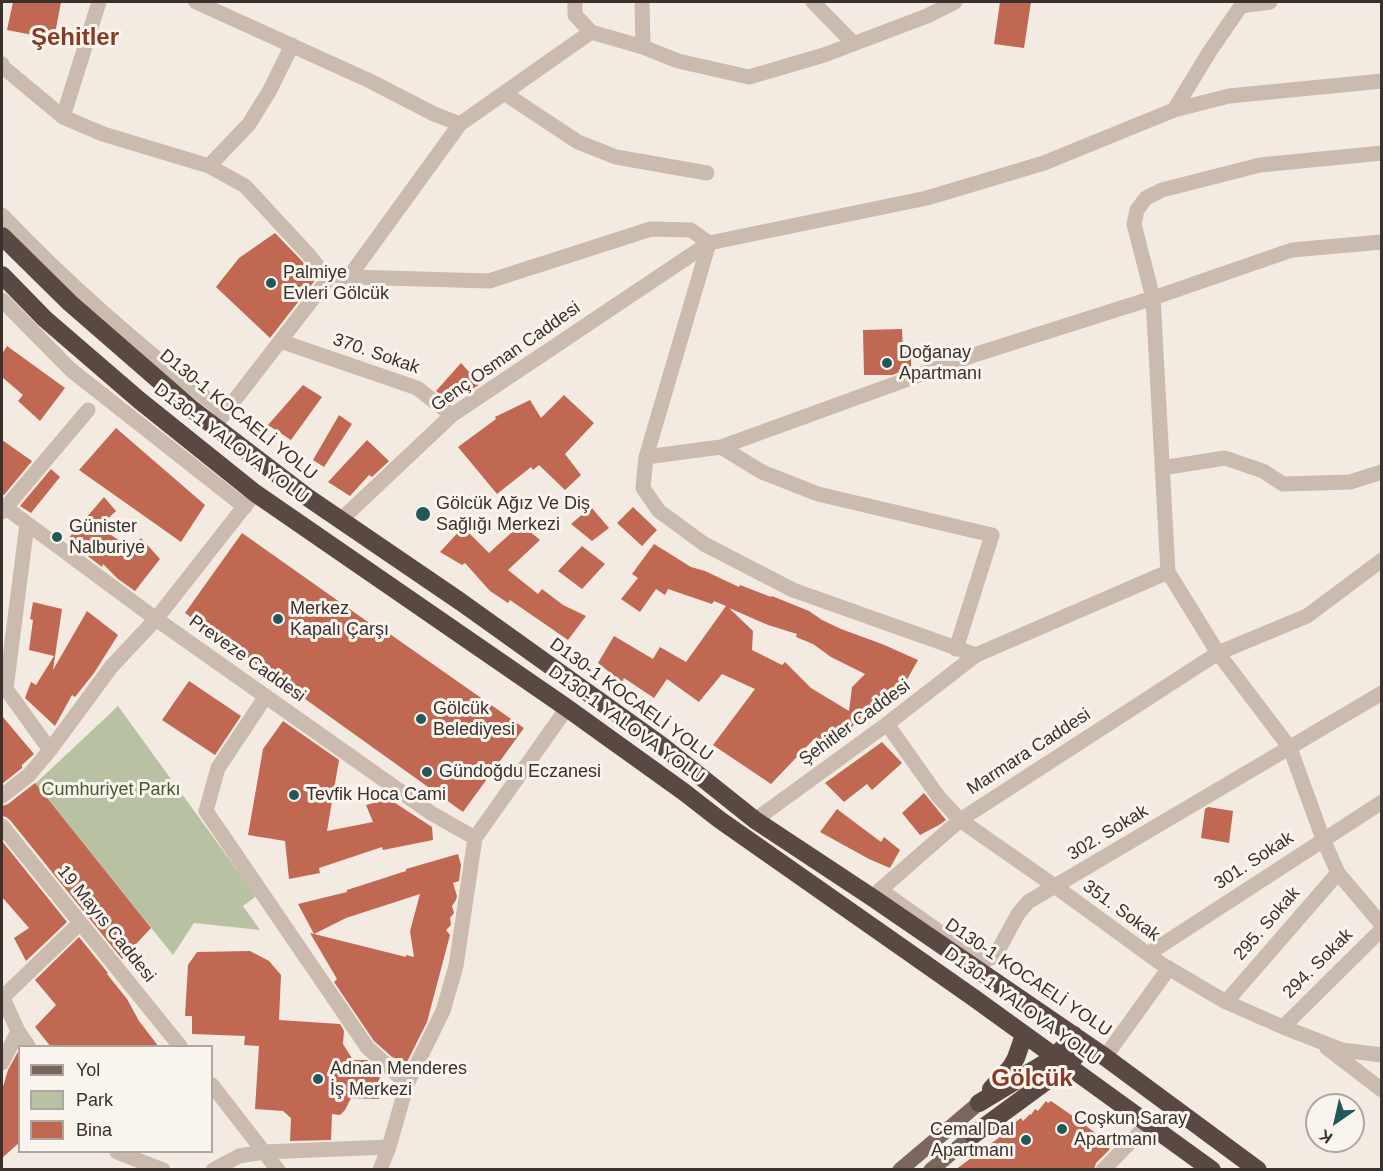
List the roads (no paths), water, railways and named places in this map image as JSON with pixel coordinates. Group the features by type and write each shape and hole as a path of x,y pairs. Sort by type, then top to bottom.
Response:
{"highway":[{"name":"D130-1 KOCAELİ YOLU","path":"2,236 70,303 193,410 220,420 307,497 461,602 642,731 755,820 876,894 1105,1057 1258,1170"},
{"name":"D130-1 YALOVA YOLU","path":"2,275 45,319 250,500 567,708 720,820 974,998 1212,1170"},
{"path":"979,1103 1011,1067 1024,1035"},
{"path":"973,1135 1061,1061 1080,1039"},
{"path":"979,1103 1061,1061"}],"main road":[{"path":"900,1170 979,1103"},
{"path":"931,1170 973,1135"}],"street":[{"path":"63,117 99,2"},
{"path":"195,2 460,124"},
{"path":"575,2 575,15 591,32 643,47 678,61 749,76 824,55 927,16 955,2"},
{"path":"642,2 643,47"},
{"path":"813,2 854,44"},
{"path":"1174,110 1242,4 1270,2"},
{"path":"349,277 460,124 591,32"},
{"path":"209,166 249,124 270,90 292,45"},
{"path":"2,64 63,117 103,134 209,166 244,186 323,273 349,277 489,281 651,229 691,230 709,243 927,198 1044,163 1174,110 1229,96 1382,81"},
{"path":"504,93 578,142 616,157 707,173"},
{"path":"1382,153 1260,165 1162,190 1146,198 1137,210 1134,224 1153,298 1168,572 1218,653 1290,748 1323,839 1338,873 1382,927"},
{"path":"2,214 32,247 86,298 178,377 220,420 332,274"},
{"path":"646,457 721,447 977,354 1153,298 1292,250 1382,242"},
{"path":"709,243 646,457 643,488 653,504 658,511 704,544 793,590 976,655"},
{"name":"Genç Osman Caddesi","path":"342,521 452,415 709,243"},
{"path":"2,300 71,370 250,500 156,619 111,668 50,750 29,775 2,796"},
{"name":"370. Sokak","path":"280,341 417,387 452,415"},
{"path":"3,509 88,410"},
{"path":"721,447 762,472 818,494 992,535 956,649"},
{"path":"1162,468 1225,458 1263,471 1283,484 1350,482 1382,472"},
{"name":"Preveze Caddesi","path":"3,509 431,813 475,838"},
{"path":"27,524 6,689 50,750"},
{"name":"Marmara Caddesi","path":"876,894 960,820 1218,653 1307,616 1382,560"},
{"name":"Şehitler Caddesi","path":"755,820 887,724 976,655 1168,572"},
{"name":"302. Sokak","path":"876,894 982,962 995,956 1018,914 1028,902 1382,693"},
{"path":"266,696 218,768 206,811 367,1047 406,1084"},
{"path":"380,1170 389,1147 406,1084 443,1011 456,966 475,838 567,708"},
{"name":"351. Sokak","path":"887,724 938,796 960,820 1168,968 1226,1002 1283,1027 1342,1050 1382,1055"},
{"name":"301. Sokak","path":"1148,954 1382,802"},
{"name":"19 Mayıs Caddesi","path":"2,826 178,1045"},
{"name":"295. Sokak","path":"1226,1002 1338,873"},
{"path":"27,1045 2,997 80,923"},
{"name":"294. Sokak","path":"1283,1027 1382,927"},
{"path":"1105,1057 1168,968"},
{"path":"2,1063 18,1031"},
{"path":"1314,1039 1382,1090"},
{"path":"213,1087 278,1170"},
{"path":"1103,1170 1148,1124"},
{"path":"213,1170 239,1156 264,1152 389,1147"},
{"path":"120,1153 163,1170"}],"place":[{"name":"Palmiye Evleri Gölcük","path":"271,283"},
{"name":"Doğanay Apartmanı","path":"887,363"},
{"name":"Gölcük Ağız Ve Diş Sağlığı Merkezi","path":"423,514"},
{"name":"Günister Nalburiye","path":"57,537"},
{"name":"Merkez Kapalı Çarşı","path":"278,619"},
{"name":"Gölcük Belediyesi","path":"421,719"},
{"name":"Gündoğdu Eczanesi","path":"427,772"},
{"name":"Tevfik Hoca Cami","path":"294,795"},
{"name":"Adnan Menderes İş Merkezi","path":"318,1079"},
{"name":"Coşkun Saray Apartmanı","path":"1062,1129"},
{"name":"Cemal Dal Apartmanı","path":"1026,1140"}],"district":[{"name":"Şehitler","path":"75,38"},
{"name":"Gölcük","path":"1032,1079"}],"park label":[{"name":"Cumhuriyet Parkı","path":"111,790"}]}
